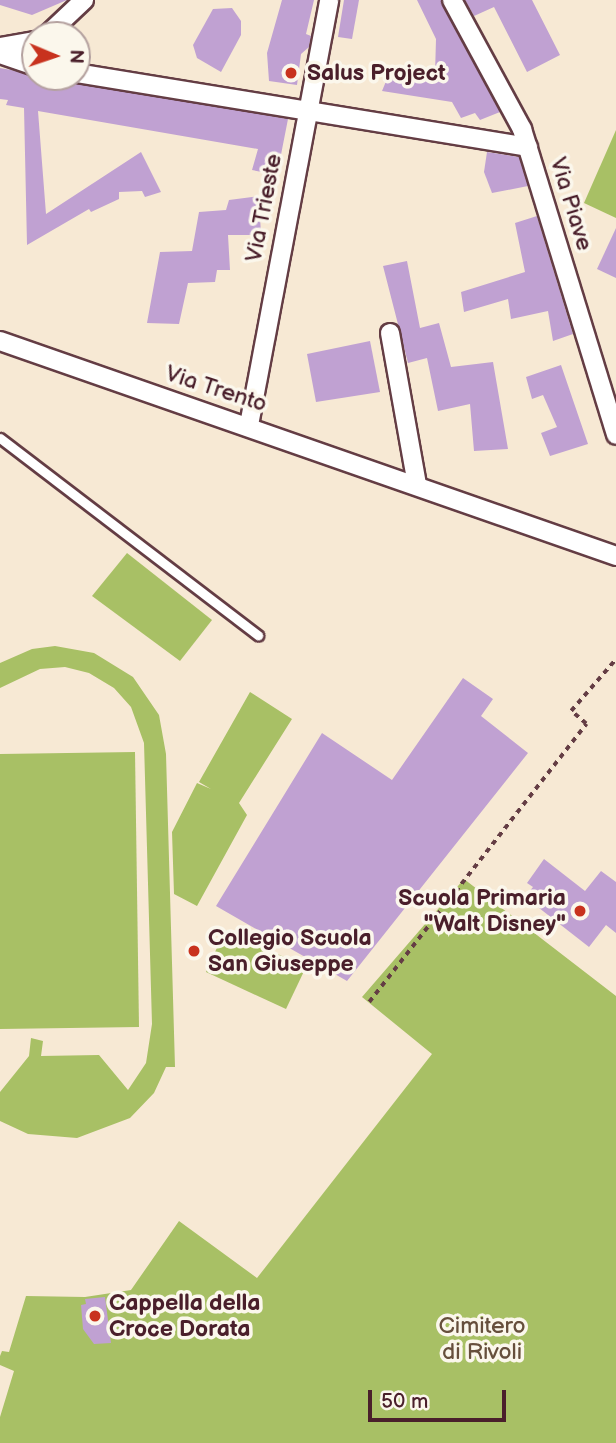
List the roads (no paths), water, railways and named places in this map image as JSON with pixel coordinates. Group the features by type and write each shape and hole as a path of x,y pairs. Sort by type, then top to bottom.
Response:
{"street":[{"path":"62,21 84,0"},
{"name":"Via Trieste","path":"249,425 328,0"},
{"name":"Via Piave","path":"452,0 528,147 616,435"},
{"path":"0,47 21,43"},
{"path":"0,54 21,61"},
{"path":"91,75 528,147"},
{"path":"390,333 417,485"},
{"name":"Via Trento","path":"0,341 249,425 616,556"}],"lane":[{"path":"0,438 258,635"}],"place":[{"name":"Salus Project","path":"291,73"},
{"name":"Scuola Primaria \"Walt Disney\"","path":"580,911"},
{"name":"Collegio Scuola San Giuseppe","path":"194,951"},
{"name":"Cappella della Croce Dorata","path":"95,1316"}],"park label":[{"name":"Cimitero di Rivoli","path":"482,1339"}]}
